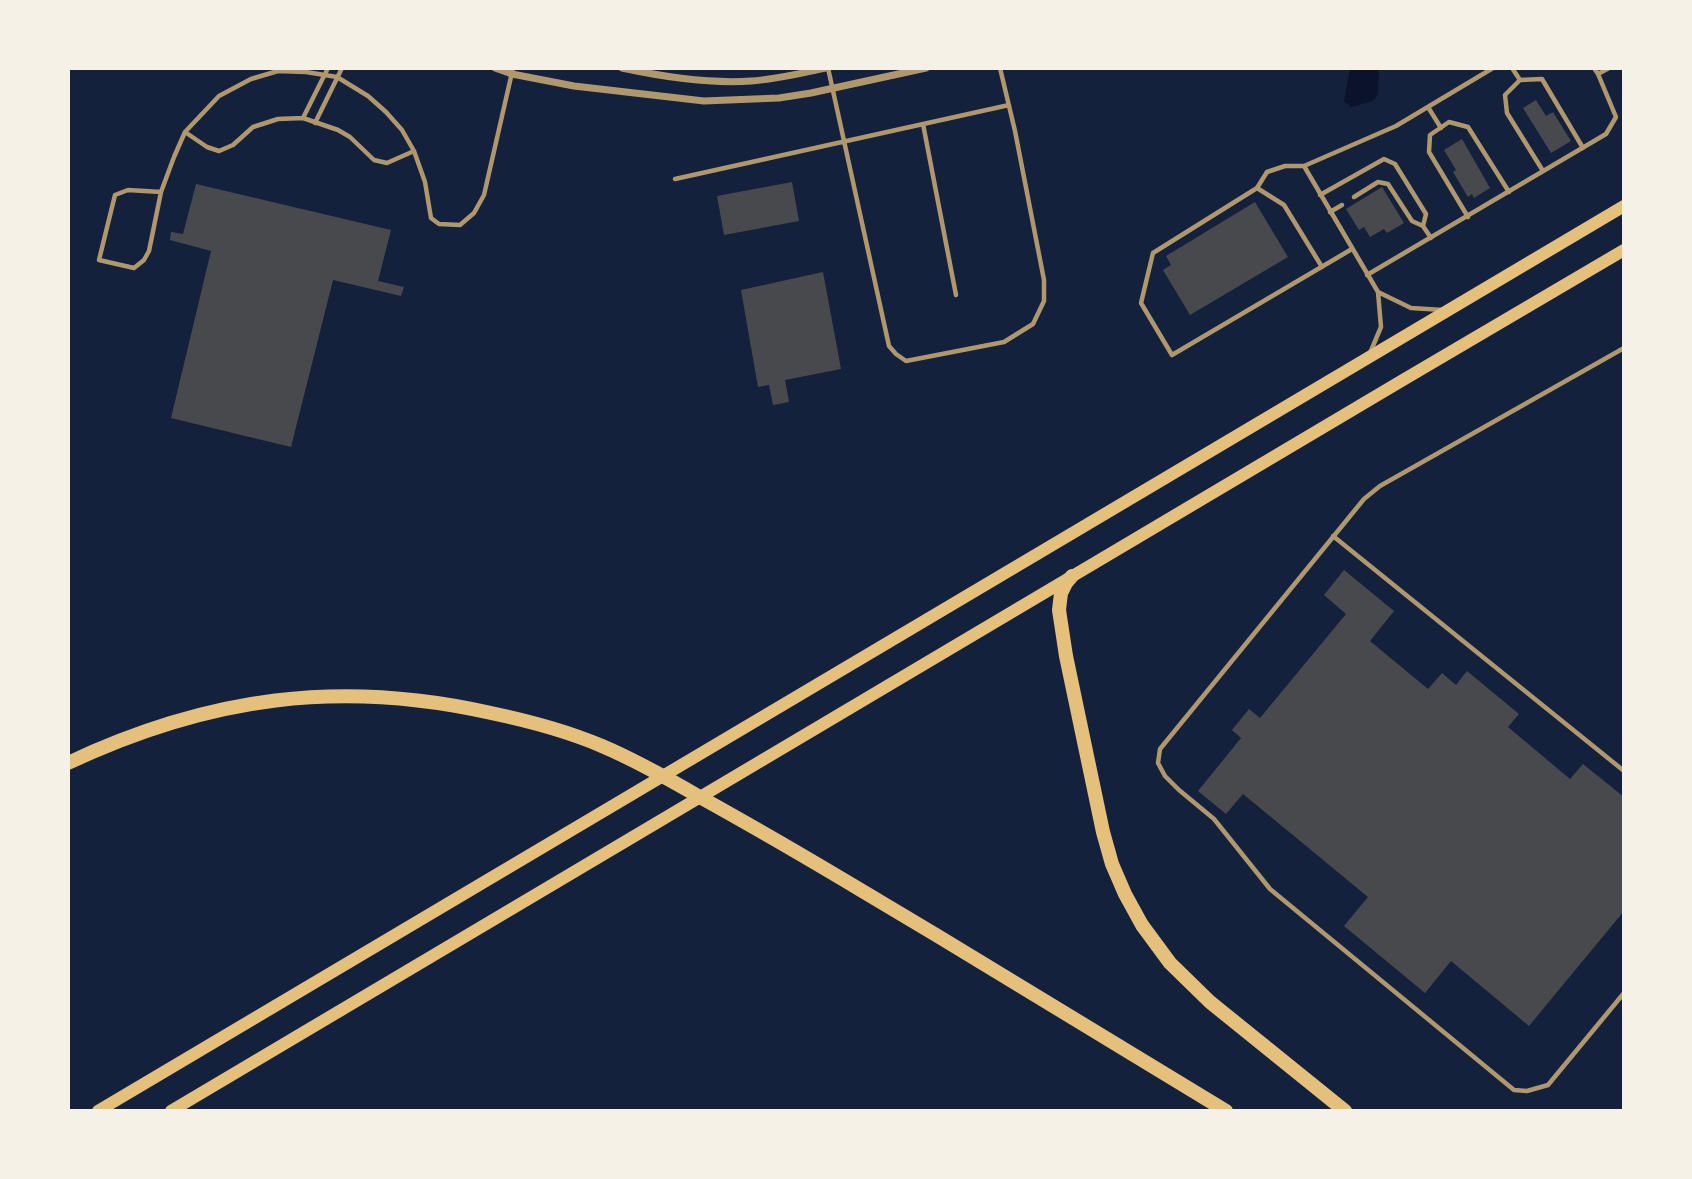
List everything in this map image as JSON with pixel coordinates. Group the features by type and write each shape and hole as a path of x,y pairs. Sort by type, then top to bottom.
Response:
{"highway":[{"path":"1072,576 1061,593 1059,610 1066,656 1103,832 1112,864 1125,894 1142,925 1170,963 1210,1002 1345,1111"},
{"path":"68,763 180,719 253,703 324,696 405,698 468,708 546,727 601,746 747,822 1226,1111"}],"main road":[{"path":"99,1111 1624,206"},
{"path":"171,1111 1624,250"}],"street":[{"path":"495,68 574,86 704,101 779,98 926,68"},
{"path":"622,68 707,81 750,81 781,78 827,68"}],"lane":[{"path":"303,118 328,68"},
{"path":"314,123 342,68"},
{"path":"827,68 889,346 906,360 1004,342 1033,324 1044,301 1044,280 1000,68"},
{"path":"1352,249 1172,355 1140,303 1153,253 1257,188 1267,172 1285,166 1304,166 1396,126 1493,68"},
{"path":"1512,68 1520,80"},
{"path":"1367,275 1606,134 1616,117 1594,68"},
{"path":"1598,74 1609,68"},
{"path":"161,192 128,190 115,195 99,260 134,268 144,260 149,251 161,192 174,156 186,132 219,96 251,79 278,71 325,74 338,77 386,111 414,150 425,183 431,218 439,224 460,225 474,213 484,195 512,71"},
{"path":"1544,171 1507,113 1506,95 1520,80 1542,79 1583,148"},
{"path":"675,179 1009,106"},
{"path":"1428,107 1441,128"},
{"path":"186,132 207,147 219,151 233,145 253,127 278,119 303,118 350,137 374,160 387,163 414,150"},
{"path":"1468,217 1429,152 1430,135 1449,122 1468,127 1508,192"},
{"path":"923,124 956,295"},
{"path":"1320,195 1384,159 1395,164 1426,214 1423,226"},
{"path":"1304,166 1378,292 1381,327 1369,356"},
{"path":"1354,197 1378,182 1388,184 1412,221 1423,226 1431,238"},
{"path":"1257,188 1284,205 1322,267"},
{"path":"1330,212 1342,205"},
{"path":"1378,292 1410,308 1447,310"},
{"path":"1624,348 1380,486 1364,499 1160,749 1158,763 1165,776 1214,819 1270,889 1514,1090 1527,1091 1548,1085 1624,993"},
{"path":"1333,536 1624,771"}],"water":[{"path":"1350,68 1379,68 1378,94 1373,101 1351,107 1344,101"}],"building":[{"path":"1536,100 1546,116 1553,112 1571,141 1551,153 1523,108"},
{"path":"1462,139 1490,188 1474,198 1472,194 1468,197 1444,150"},
{"path":"792,182 799,221 724,235 717,196"},
{"path":"196,184 391,230 378,281 404,287 401,296 333,280 291,447 171,418 211,251 170,240 171,232 183,234"},
{"path":"1382,187 1404,223 1387,233 1384,229 1370,237 1364,227 1359,230 1346,209"},
{"path":"1255,202 1288,257 1190,315 1163,270 1171,265 1166,256"},
{"path":"823,272 841,369 785,380 789,402 773,405 769,385 758,387 741,290"},
{"path":"1344,570 1394,611 1370,641 1428,689 1442,673 1456,685 1467,671 1519,714 1508,727 1570,779 1583,764 1624,797 1624,911 1529,1026 1451,961 1425,993 1344,926 1368,897 1243,794 1226,814 1198,791 1241,738 1232,730 1249,709 1260,718 1346,614 1324,595"}]}
